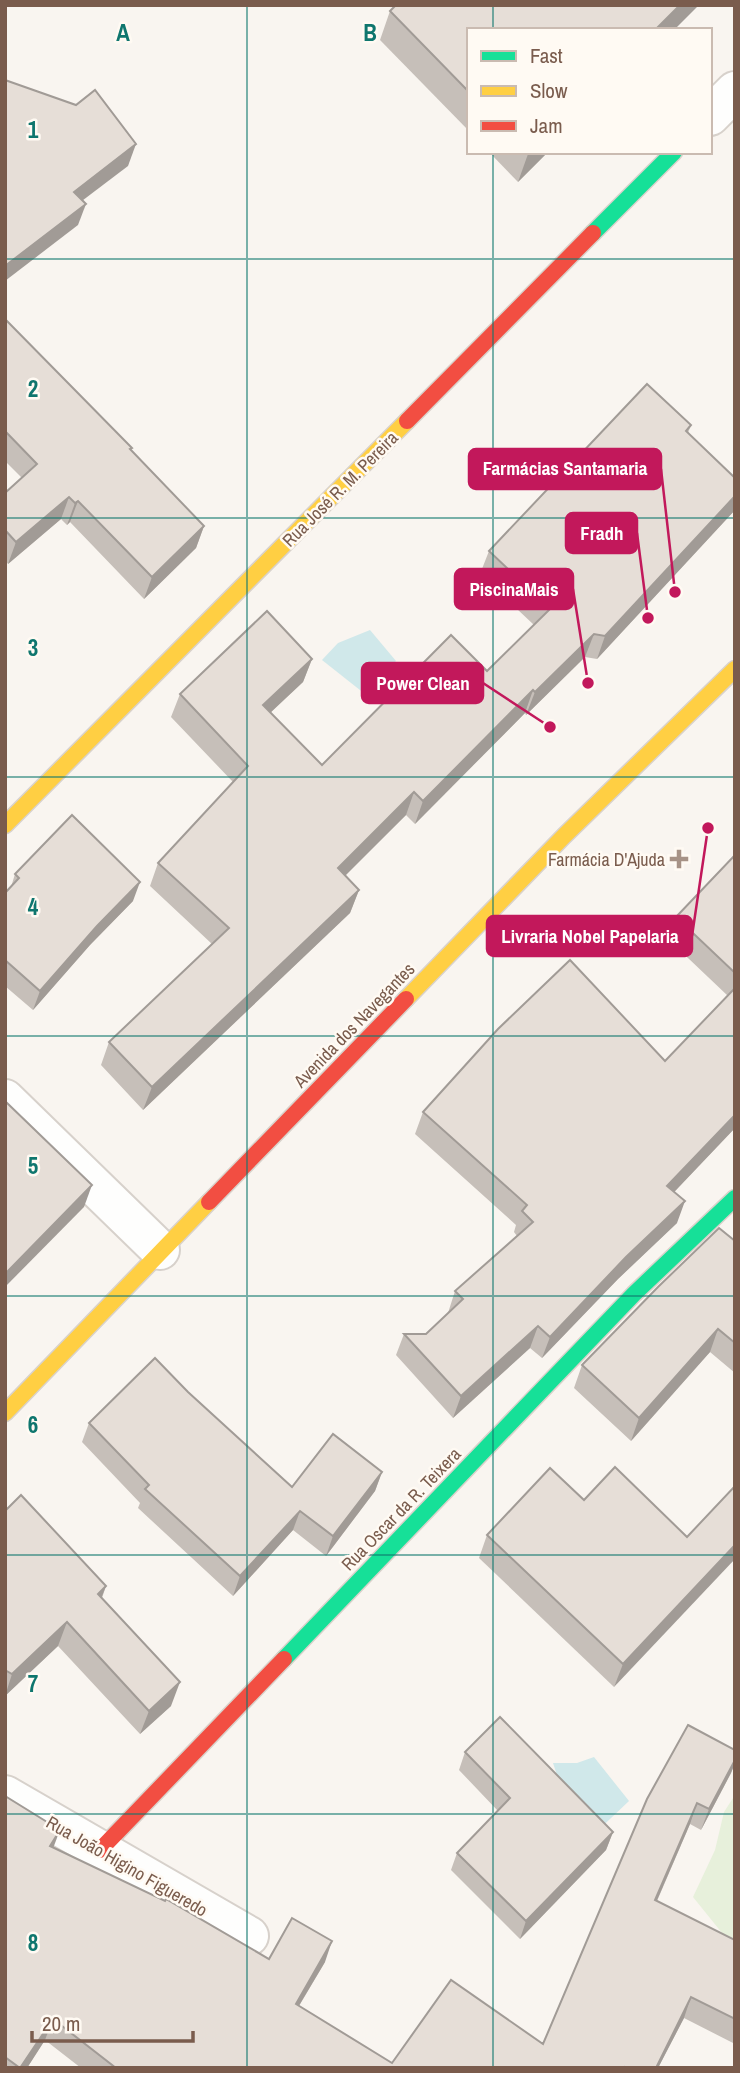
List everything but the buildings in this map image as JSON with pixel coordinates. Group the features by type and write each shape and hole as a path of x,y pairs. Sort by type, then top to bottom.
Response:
{"street":[{"path":"712,114 735,91"},
{"name":"Rua José R. M. Pereira","path":"5,825 672,154"},
{"name":"Avenida dos Navegantes","path":"5,1413 564,836 735,668"},
{"path":"5,1099 160,1250"},
{"name":"Rua Oscar da R. Teixera","path":"100,1850 625,1304 735,1198"},
{"name":"Rua João Higino Figueredo","path":"5,1796 249,1936"}],"green space":[{"path":"735,1795 735,1949 693,1897 715,1850 724,1812"}],"water":[{"path":"370,630 396,661 365,694 322,660 338,643"},
{"path":"594,1757 629,1801 592,1836 558,1778 553,1763 577,1763"}],"traffic: fast":[{"path":"593,233 672,154"},
{"path":"284,1659 634,1294 735,1198"}],"traffic: slow":[{"path":"5,825 407,421"},
{"path":"406,999 564,836 735,669"},
{"path":"5,1413 209,1202"}],"traffic: jam":[{"path":"407,421 593,233"},
{"path":"209,1202 406,999"},
{"path":"100,1850 284,1659"}],"place":[{"name":"Farmácias Santamaria","path":"675,592"},
{"name":"Fradh","path":"648,618"},
{"name":"PiscinaMais","path":"588,683"},
{"name":"Power Clean","path":"550,727"},
{"name":"Livraria Nobel Papelaria","path":"708,828"},
{"name":"Farmácia D'Ajuda","path":"679,859"}]}
